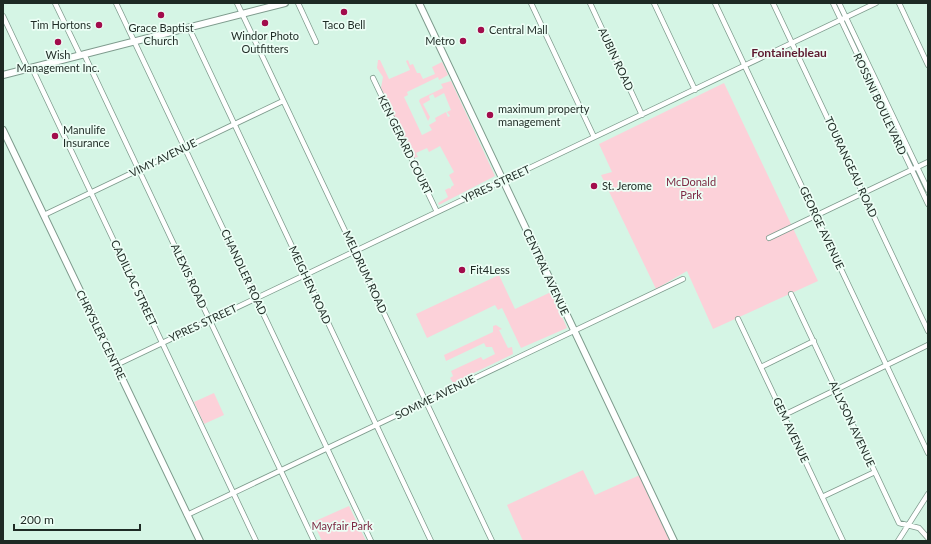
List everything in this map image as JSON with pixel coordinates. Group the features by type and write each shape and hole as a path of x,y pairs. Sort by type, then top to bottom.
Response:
{"street":[{"name":"ALEXIS ROAD","path":"55,3 139,170 314,541"},
{"name":"CHANDLER ROAD","path":"116,3 371,541"},
{"name":"MELDRUM ROAD","path":"237,3 492,541"},
{"path":"3,75 285,3"},
{"path":"298,3 316,42"},
{"name":"CENTRAL AVENUE","path":"419,3 674,541"},
{"path":"531,3 594,138"},
{"name":"AUBIN ROAD","path":"590,3 642,115"},
{"path":"654,3 695,90"},
{"name":"GEORGE AVENUE","path":"715,3 928,453"},
{"name":"TOURANGEAU ROAD","path":"773,3 928,331"},
{"name":"ROSSINI BOULEVARD","path":"832,3 928,204"},
{"name":"ROSSINI BOULEVARD","path":"839,3 928,190"},
{"name":"YPRES STREET","path":"116,366 162,342 876,3"},
{"path":"899,3 928,65"},
{"name":"CADILLAC STREET","path":"3,16 91,192 256,541"},
{"name":"MEIGHEN ROAD","path":"189,28 431,541"},
{"name":"KEN GERARD COURT","path":"373,78 437,212"},
{"name":"VIMY AVENUE","path":"44,215 283,101"},
{"name":"CHRYSLER CENTRE","path":"3,130 200,541"},
{"path":"769,238 928,162"},
{"name":"SOMME AVENUE","path":"187,514 683,279"},
{"name":"ALLYSON AVENUE","path":"791,294 899,523 919,528 928,538"},
{"name":"GEM AVENUE","path":"738,319 843,541"},
{"path":"761,367 814,341"},
{"path":"784,415 928,345"},
{"path":"822,497 875,472"},
{"path":"898,541 928,494"}],"green space":[{"path":"378,60 380,60 389,79 410,70 406,61 408,60 410,65 413,64 417,73 420,73 423,79 435,74 432,67 442,62 448,75 439,80 438,77 407,92 408,95 404,97 422,135 432,130 429,125 436,121 435,118 446,112 448,117 450,116 447,112 451,110 444,93 435,98 433,94 429,96 430,100 423,104 430,117 428,121 419,101 420,99 443,88 441,84 451,81 495,176 439,205 438,203 448,197 445,190 449,188 451,189 454,185 449,175 454,172 440,146 429,152 427,148 416,153 418,157 414,158 381,88 383,77 377,68"},
{"name":"McDonald Park","path":"724,83 818,281 713,329 687,271 656,289 601,175 612,172 599,144"},
{"path":"499,275 515,309 551,292 567,328 521,348 502,308 498,310 495,305 427,338 416,314"},
{"path":"496,325 502,329 499,330 508,348 512,347 513,354 453,383 450,378 453,376 451,371 481,357 483,360 495,354 492,347 486,347 484,343 446,361 444,355 493,332 493,326"},
{"path":"214,393 224,415 204,424 194,402"},
{"path":"583,470 595,495 640,475 671,541 523,541 507,505"},
{"name":"Mayfair Park","path":"349,506 366,541 322,541 313,522"}],"place":[{"name":"Taco Bell","path":"344,12"},
{"name":"Grace Baptist Church","path":"161,15"},
{"name":"Windor Photo Outfitters","path":"265,23"},
{"name":"Tim Hortons","path":"99,25"},
{"name":"Central Mall","path":"481,30"},
{"name":"Metro","path":"463,41"},
{"name":"Wish Management Inc.","path":"58,42"},
{"name":"maximum property management","path":"490,115"},
{"name":"Manulife Insurance","path":"55,136"},
{"name":"St. Jerome","path":"594,186"},
{"name":"Fit4Less","path":"462,270"}],"district":[{"name":"Fontainebleau","path":"789,53"}]}
